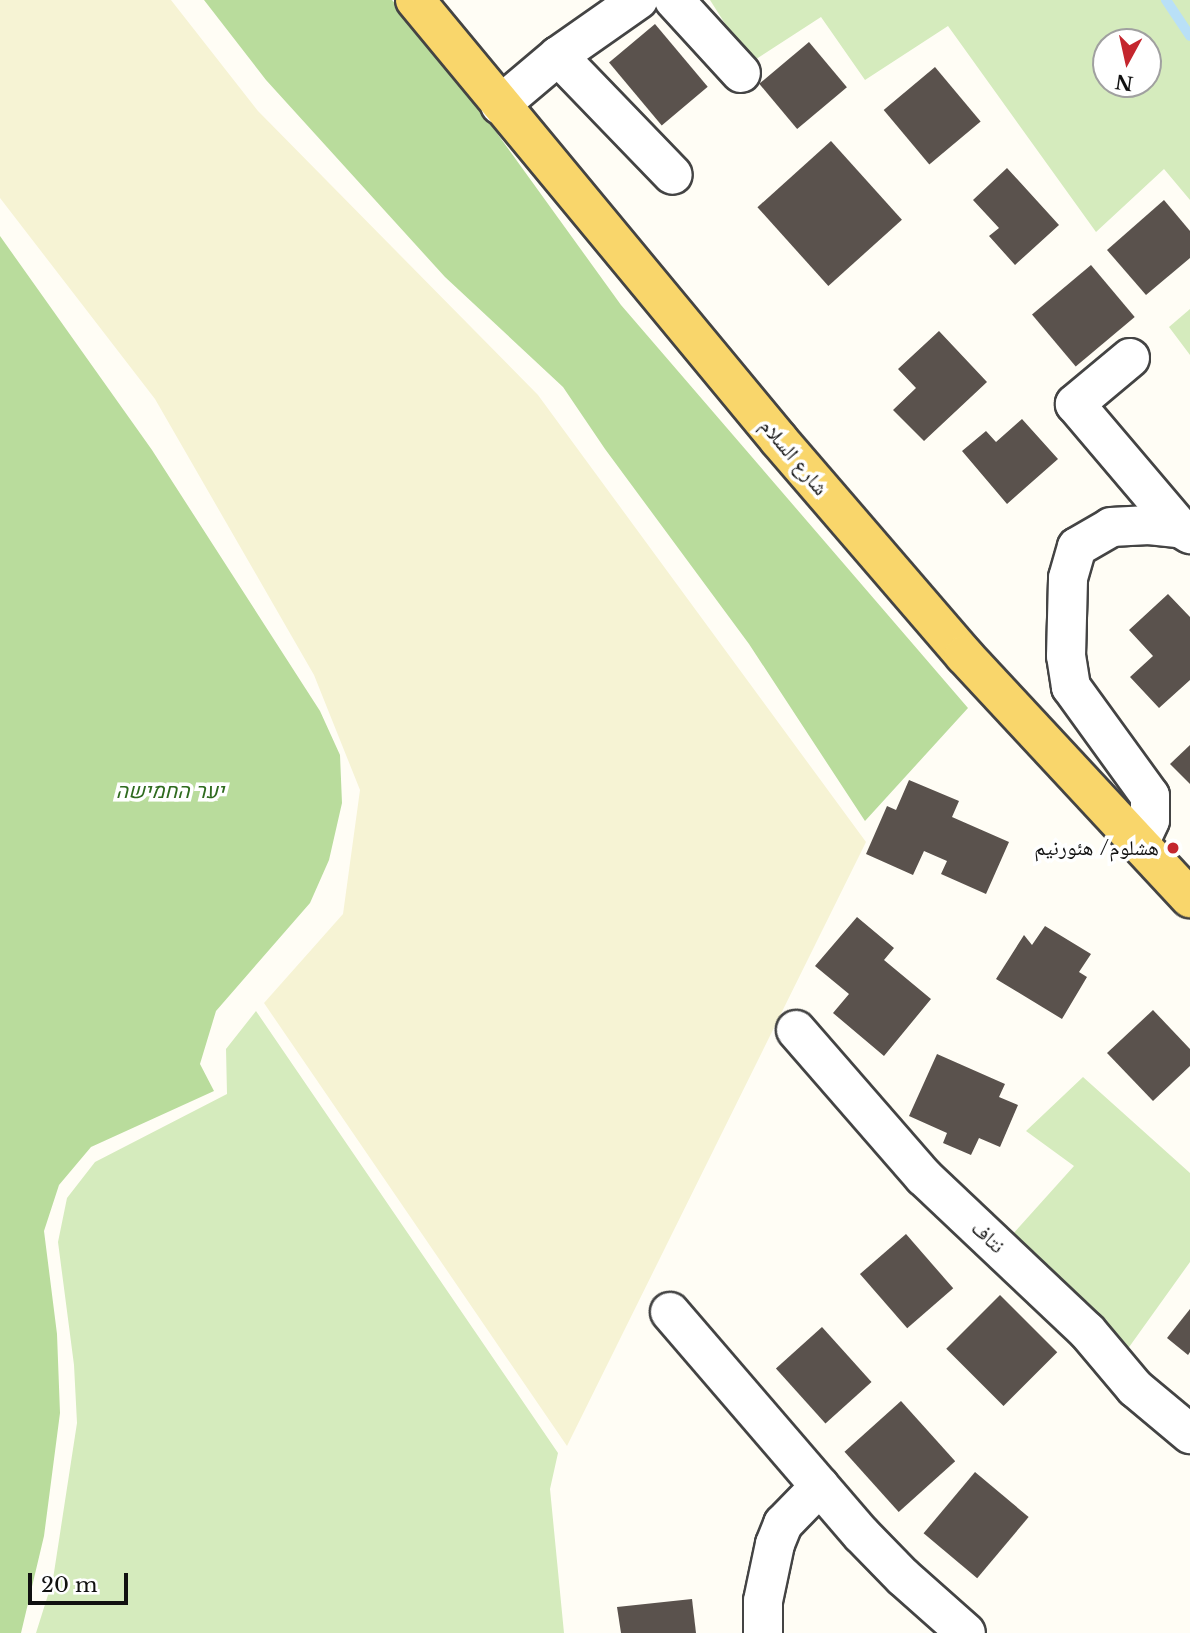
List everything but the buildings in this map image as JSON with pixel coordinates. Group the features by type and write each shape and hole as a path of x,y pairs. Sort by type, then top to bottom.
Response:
{"main road":[{"name":"شارع السلام","path":"415,0 779,440 964,655 1190,898"}],"street":[{"path":"500,105 558,56 638,0"},
{"path":"674,0 741,72"},
{"path":"558,56 673,174"},
{"path":"1130,358 1075,404 1185,531"},
{"path":"1139,844 1150,820 1150,796 1071,687 1066,656 1068,578 1077,547 1111,527 1149,525 1185,531"},
{"name":"نتاف","path":"796,1030 925,1177 1087,1331 1135,1388 1190,1434"},
{"path":"670,1312 820,1486 903,1577 966,1633"},
{"path":"763,1633 763,1601 775,1544 783,1524 820,1486"}],"shaded area":[{"path":"0,0 171,0 258,111 538,395 866,842 567,1446 264,1003 343,914 360,790 314,675 155,399 0,198"}],"green space":[{"path":"204,0 392,0 442,57 621,305 968,708 865,821 749,644 605,449 563,387 445,277 266,80"},
{"path":"710,0 1190,0 1190,200 1164,169 1096,232 948,26 865,80 821,17 750,63"},
{"name":"יער החמישה","path":"0,236 152,450 320,711 340,755 342,803 329,860 310,903 216,1011 200,1064 214,1091 91,1147 59,1185 44,1231 57,1334 60,1413 44,1536 21,1633 0,1633"},
{"path":"1190,309 1190,355 1169,327"},
{"path":"256,1011 558,1453 550,1489 564,1633 36,1633 53,1579 77,1423 74,1365 58,1242 67,1198 95,1162 227,1094 226,1049"},
{"path":"1083,1077 1190,1173 1190,1262 1127,1350 1012,1235 1074,1166 1026,1131"}],"waterway":[{"path":"1166,0 1190,36"}],"place":[{"name":"هشلوم/ هئورنيم","path":"1173,848"}]}
